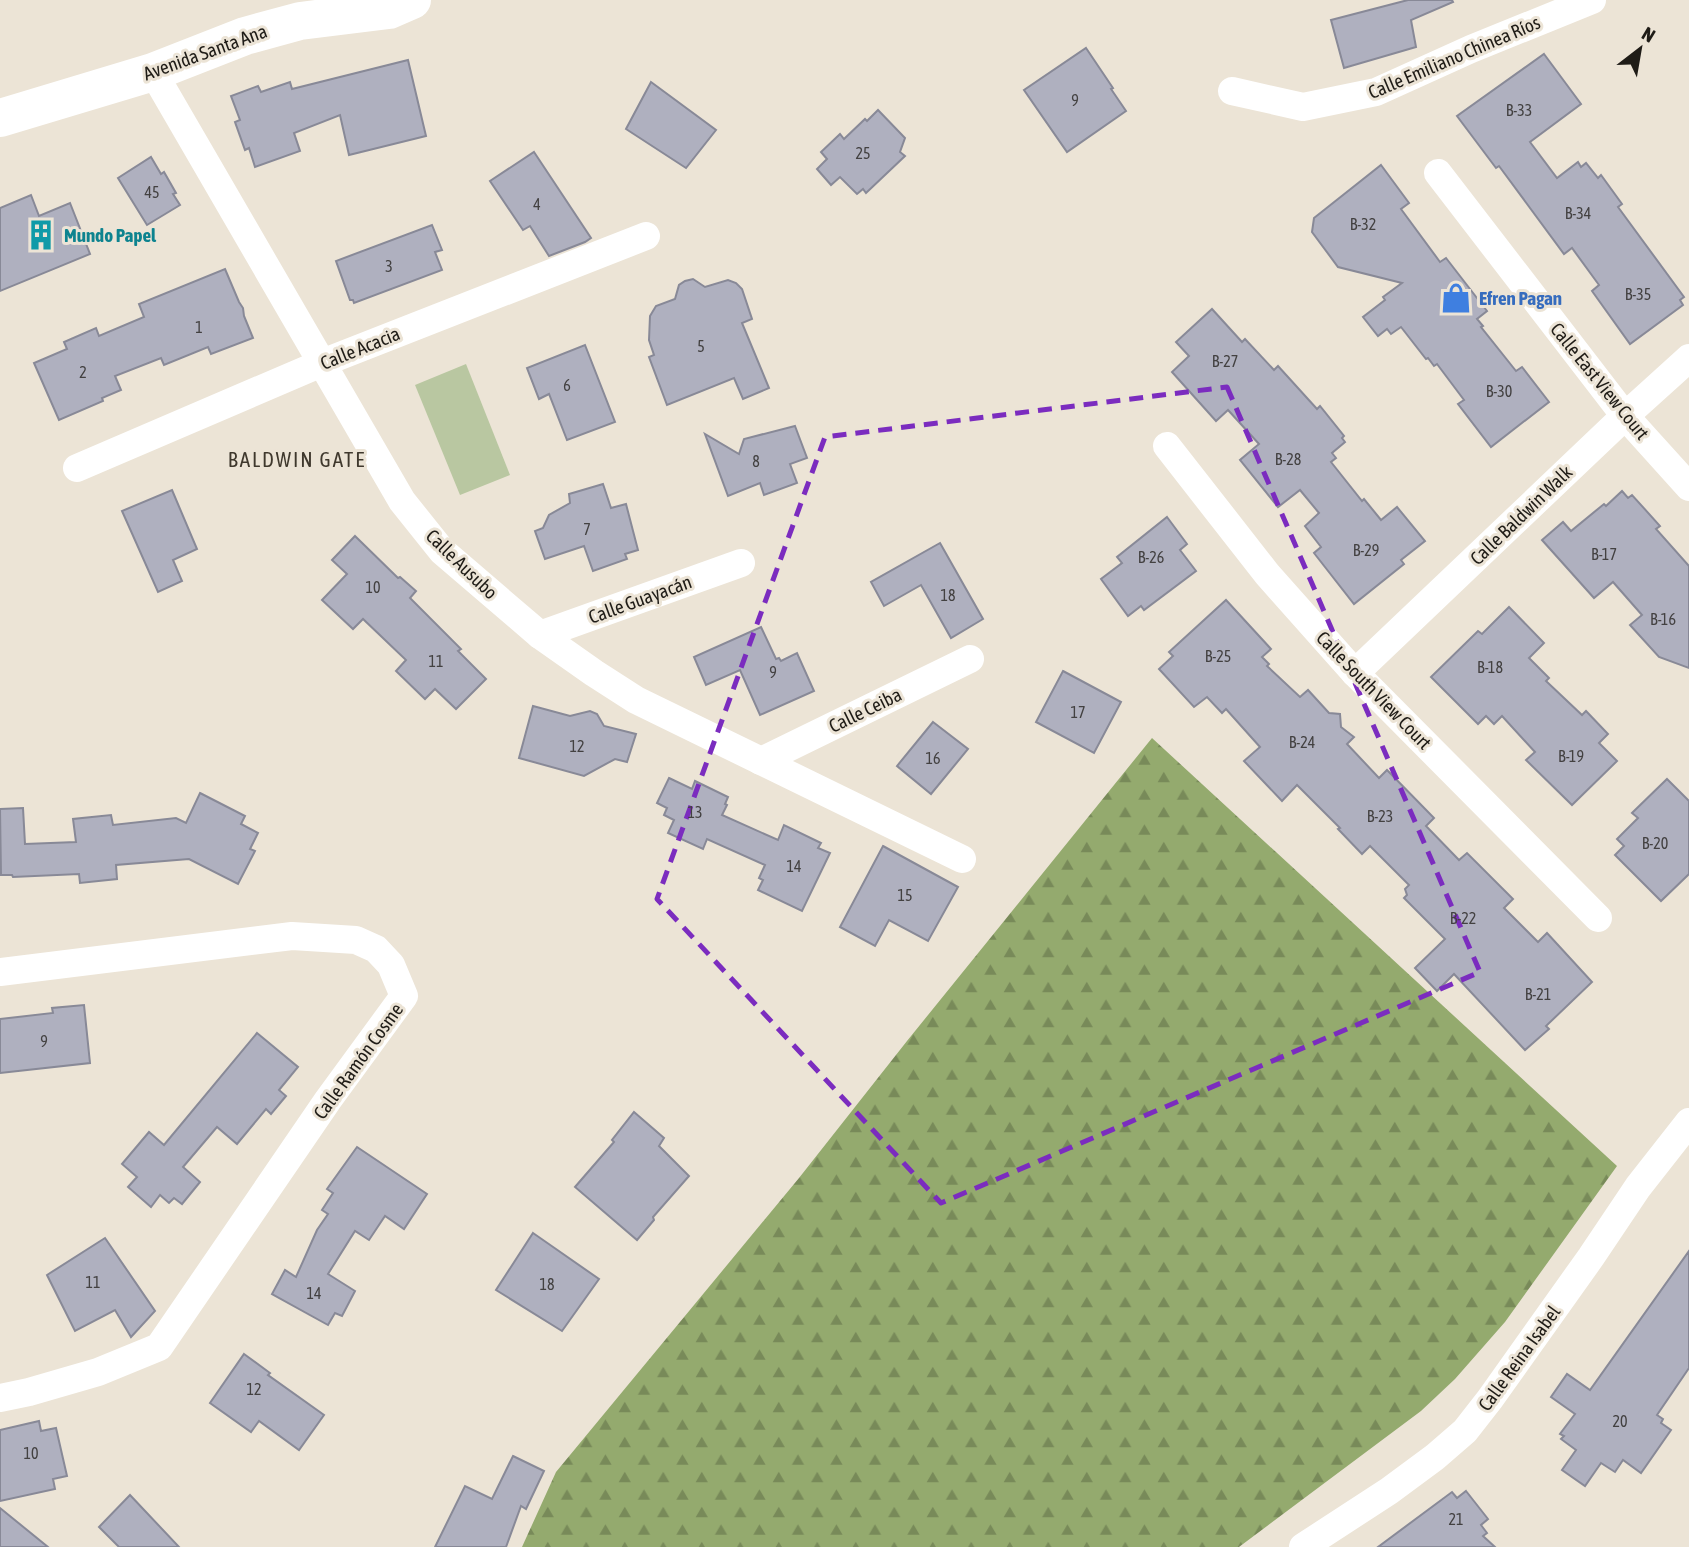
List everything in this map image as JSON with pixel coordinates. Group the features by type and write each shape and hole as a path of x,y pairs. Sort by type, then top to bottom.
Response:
{"street":[{"name":"Avenida Santa Ana","path":"0,118 153,72 245,36 300,21 389,10 412,0"},
{"name":"Calle Emiliano Chinea Ríos","path":"1232,91 1303,107 1376,93 1471,49 1592,0"},
{"name":"Calle Ausubo","path":"153,72 402,501 442,551 540,635 636,700 961,859"},
{"name":"Calle East View Court","path":"1438,173 1625,416 1689,487"},
{"name":"Calle Acacia","path":"77,468 322,363 646,236"},
{"name":"Calle Baldwin Walk","path":"1355,673 1689,358"},
{"name":"Calle South View Court","path":"1167,446 1267,574 1355,673 1598,918"},
{"name":"Calle Guayacán","path":"540,635 741,563"},
{"name":"Calle Ceiba","path":"761,761 970,659"},
{"name":"Calle Ramón Cosme","path":"0,972 292,936 356,940 376,949 391,965 404,996 328,1100 159,1347 98,1372 0,1398"},
{"name":"Calle Reina Isabel","path":"1303,1547 1398,1484 1465,1431 1576,1279 1637,1187 1689,1122"}],"highlighted area":[{"path":"1227,387 1480,972 941,1203 657,899 825,437"}],"green space":[{"path":"466,364 510,475 460,495 415,385"},
{"path":"1152,738 1617,1166 1505,1322 1455,1379 1421,1411 1239,1547 522,1547 556,1472 799,1178"}],"building":[{"path":"1408,0 1453,2 1411,20 1416,47 1344,68 1331,20"},
{"path":"1086,48 1126,111 1067,152 1024,90"},
{"path":"1544,54 1581,104 1530,142 1557,178 1578,162 1581,167 1586,163 1598,178 1601,175 1622,204 1618,207 1684,297 1680,300 1683,305 1630,344 1592,291 1599,285 1572,248 1564,254 1499,166 1496,168 1457,116"},
{"path":"408,60 426,136 349,155 340,115 294,133 300,151 255,167 249,148 245,150 235,122 240,120 231,96 258,86 261,92 290,82 292,89"},
{"path":"651,82 716,130 686,168 626,129"},
{"path":"878,110 905,138 900,152 905,156 866,193 863,189 857,194 840,177 831,185 817,169 827,159 821,152 840,134 844,139"},
{"path":"534,152 591,238 549,256 530,226 523,230 490,181"},
{"path":"151,157 161,174 164,172 180,205 147,225 118,178"},
{"path":"1381,165 1409,203 1401,209 1440,262 1446,258 1487,311 1477,319 1483,326 1481,327 1516,371 1522,367 1549,402 1491,447 1458,404 1464,400 1437,364 1434,366 1426,359 1401,327 1391,334 1387,329 1378,336 1363,317 1402,283 1338,267 1312,232 1314,218"},
{"name":"Mundo Papel","path":"31,195 39,216 70,203 90,254 0,291 0,208"},
{"path":"432,225 442,250 435,252 442,270 354,303 350,300 336,261"},
{"path":"225,269 253,338 211,354 208,347 164,365 161,358 115,376 121,390 59,420 34,363 67,349 64,342 96,328 99,336 144,317 139,304"},
{"path":"693,279 705,287 728,280 742,289 752,319 742,323 769,388 743,399 734,378 667,405 649,357 654,355 649,340 650,316 656,306 675,299 679,285"},
{"path":"1212,309 1242,342 1245,339 1274,370 1278,366 1317,409 1320,406 1344,436 1342,438 1345,442 1332,453 1336,458 1331,462 1362,501 1364,499 1381,520 1397,507 1425,541 1401,560 1404,564 1354,604 1314,553 1321,547 1305,526 1319,513 1300,490 1278,507 1240,460 1259,444 1228,410 1216,421 1172,372 1189,356 1176,342"},
{"path":"585,345 615,422 567,440 549,394 539,399 527,368"},
{"path":"795,426 807,458 790,464 797,483 764,495 760,483 728,496 705,434 739,454 744,439"},
{"path":"603,484 611,508 626,504 638,550 625,554 627,559 593,571 584,546 545,559 535,531 543,528 549,515 570,503 569,494"},
{"path":"172,490 197,549 173,560 182,581 158,592 122,511"},
{"path":"1622,491 1628,498 1632,495 1660,526 1656,529 1689,566 1689,668 1659,657 1630,625 1642,615 1613,582 1594,598 1542,540 1563,522 1571,531"},
{"path":"1167,517 1187,544 1180,550 1196,571 1144,610 1141,606 1128,616 1101,579 1122,563 1117,557"},
{"path":"355,536 398,578 416,591 410,598 461,649 458,651 486,679 456,709 435,689 425,699 396,671 406,660 363,619 353,629 322,600 347,574 332,560"},
{"path":"940,543 983,619 951,638 921,585 884,606 871,582"},
{"path":"1226,600 1271,649 1262,657 1269,664 1267,666 1300,697 1308,690 1329,713 1340,714 1341,727 1354,737 1347,744 1379,778 1387,770 1434,818 1426,826 1459,860 1467,853 1513,899 1504,908 1538,942 1547,933 1592,982 1546,1026 1549,1029 1525,1050 1454,974 1437,991 1415,968 1445,939 1404,898 1407,895 1405,889 1409,885 1370,846 1362,854 1297,785 1282,801 1244,761 1260,747 1226,709 1222,713 1207,697 1194,707 1159,669 1173,656 1169,652"},
{"path":"1509,607 1544,643 1529,658 1549,678 1546,681 1582,715 1586,711 1608,734 1599,743 1617,761 1572,805 1526,760 1535,752 1502,716 1494,724 1486,716 1478,724 1431,677 1478,631 1482,634"},
{"path":"761,627 776,659 781,661 797,653 814,691 760,715 740,670 706,685 694,657"},
{"path":"1063,671 1121,702 1094,753 1036,722"},
{"path":"533,706 570,716 590,711 597,714 604,726 636,734 627,762 615,759 584,776 519,758"},
{"path":"933,722 968,749 931,794 897,766"},
{"path":"669,778 692,789 695,781 728,797 722,815 778,840 784,825 821,843 818,848 830,853 802,911 758,890 763,880 759,878 765,865 707,839 703,849 668,833 674,820 664,815 667,808 657,803"},
{"path":"1667,779 1689,801 1689,874 1661,901 1615,855 1624,846 1617,839 1638,818 1632,813"},
{"path":"200,793 245,816 241,824 258,833 250,849 255,851 238,884 189,859 116,865 117,879 80,883 79,874 13,877 1,875 0,809 23,808 25,844 76,842 73,819 111,815 113,825 176,818 186,823"},
{"path":"883,846 958,887 928,941 889,920 875,946 840,927"},
{"path":"84,1005 90,1063 0,1073 0,1019 53,1013 52,1008"},
{"path":"257,1033 298,1067 279,1090 286,1096 271,1114 266,1109 237,1144 217,1127 183,1167 200,1182 182,1204 174,1198 169,1203 160,1195 151,1207 128,1187 137,1177 122,1164 149,1132 164,1145"},
{"path":"634,1112 664,1138 659,1146 689,1176 637,1240 575,1187 614,1142 612,1140"},
{"path":"357,1147 427,1194 404,1229 385,1216 369,1240 355,1231 328,1274 355,1291 342,1316 335,1313 328,1325 272,1294 285,1270 296,1277 317,1230 328,1214 322,1210 333,1193 327,1189"},
{"path":"533,1233 599,1279 562,1331 496,1290"},
{"path":"105,1238 155,1311 131,1337 115,1310 75,1331 47,1275"},
{"path":"1689,1251 1689,1368 1657,1415 1663,1419 1661,1423 1671,1430 1641,1473 1623,1460 1615,1472 1601,1463 1585,1486 1562,1470 1576,1450 1561,1439 1564,1436 1560,1434 1575,1414 1551,1397 1567,1374 1590,1390"},
{"path":"244,1354 270,1373 268,1375 324,1415 299,1450 259,1421 251,1432 210,1403"},
{"path":"39,1421 41,1431 56,1428 67,1476 53,1479 55,1489 0,1501 0,1430"},
{"path":"513,1456 544,1471 526,1509 521,1506 506,1547 435,1547 465,1486 492,1499"},
{"path":"1466,1491 1488,1519 1481,1525 1487,1533 1483,1536 1495,1547 1378,1547 1452,1492 1457,1498"},
{"path":"130,1495 179,1547 119,1547 99,1527"},
{"path":"0,1508 48,1547 0,1547"}],"place":[{"name":"Mundo Papel","path":"41,235"},
{"name":"Efren Pagan","path":"1456,298"}],"district":[{"name":"BALDWIN GATE","path":"297,460"}]}
